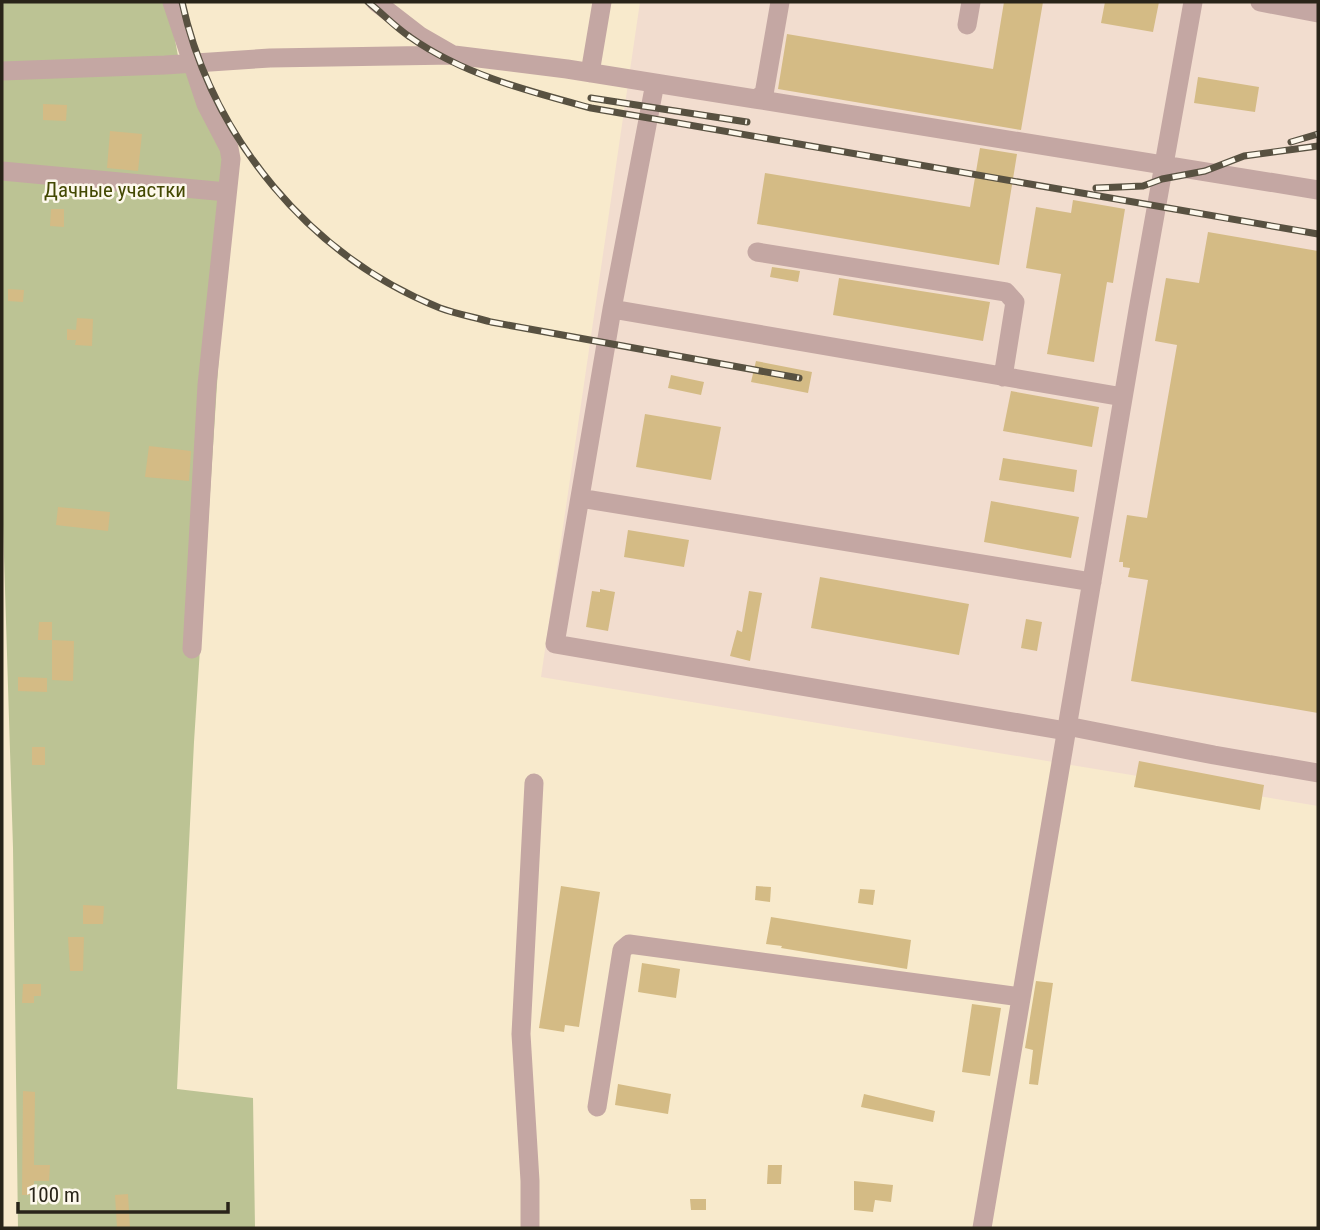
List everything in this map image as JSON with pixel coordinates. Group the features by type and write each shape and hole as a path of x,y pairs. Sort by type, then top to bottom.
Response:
{"street":[{"path":"172,2 206,104 229,148 231,159 207,385 192,649"},
{"path":"376,2 420,36 454,55"},
{"path":"590,73 602,2"},
{"path":"755,99 764,94 780,2"},
{"path":"967,24 971,2"},
{"path":"982,1228 1193,2"},
{"path":"1260,2 1318,13"},
{"path":"2,71 270,58 454,55 655,83 1318,190"},
{"path":"655,83 612,309 555,644 1318,773"},
{"path":"2,171 227,192"},
{"path":"757,252 1006,292 1015,302 1003,377"},
{"path":"612,309 1124,397"},
{"path":"580,498 1092,582"},
{"path":"530,1228 530,1181 521,1034 534,783"},
{"path":"597,1107 621,950 629,944 1021,997"}],"shaded area":[{"path":"640,2 1318,2 1318,806 541,677"}],"green space":[{"name":"Дачные участки","path":"2,2 168,2 178,56 231,167 194,742 177,1089 253,1098 255,1228 18,1228 13,848 2,492"}],"building":[{"path":"1004,2 1043,2 1021,130 778,89 787,34 993,69"},
{"path":"1105,2 1159,2 1153,32 1101,23"},
{"path":"1198,77 1259,87 1255,112 1194,103"},
{"path":"43,104 67,105 66,121 43,120"},
{"path":"110,131 142,134 138,171 107,168"},
{"path":"980,148 1017,154 999,265 757,224 765,173 970,207"},
{"path":"1073,200 1125,209 1113,283 1107,282 1094,362 1047,354 1061,274 1026,268 1036,207 1071,213"},
{"path":"51,209 64,209 64,227 50,226"},
{"path":"1208,232 1318,251 1318,713 1131,681 1148,580 1128,577 1130,568 1123,567 1123,562 1119,562 1127,515 1147,518 1177,345 1155,341 1166,278 1199,283"},
{"path":"772,267 800,271 798,282 770,277"},
{"path":"839,278 990,302 983,341 833,315"},
{"path":"8,289 24,290 23,302 8,301"},
{"path":"77,318 93,319 92,346 75,345 76,340 67,340 67,329 76,330"},
{"path":"756,361 812,372 808,393 751,382"},
{"path":"671,375 704,382 701,395 668,388"},
{"path":"1011,391 1099,407 1092,447 1003,431"},
{"path":"645,414 721,427 711,480 636,467"},
{"path":"149,446 191,451 189,481 145,477"},
{"path":"1003,458 1077,470 1074,492 999,480"},
{"path":"991,501 1079,517 1071,558 984,542"},
{"path":"58,507 110,512 108,531 56,525"},
{"path":"628,530 689,540 684,567 624,557"},
{"path":"820,577 969,604 959,655 811,628"},
{"path":"600,589 615,592 608,631 586,627 592,591 600,592"},
{"path":"749,591 762,593 750,661 730,656 737,630 742,632"},
{"path":"1026,619 1042,622 1037,651 1021,648"},
{"path":"39,622 52,622 52,640 38,640"},
{"path":"52,640 74,641 73,681 52,680"},
{"path":"18,677 47,678 47,692 18,691"},
{"path":"32,747 45,747 45,765 32,765"},
{"path":"1139,761 1264,785 1260,810 1134,787"},
{"path":"561,886 600,892 579,1027 565,1025 564,1032 539,1028"},
{"path":"756,886 771,887 770,902 755,900"},
{"path":"860,889 875,890 873,905 858,903"},
{"path":"83,905 104,906 103,924 83,924"},
{"path":"771,917 911,940 907,969 766,944"},
{"path":"68,937 84,937 83,971 70,971"},
{"path":"642,963 680,969 676,998 638,992"},
{"path":"1036,981 1053,983 1038,1085 1029,1084 1033,1050 1025,1048"},
{"path":"23,984 41,984 41,996 34,996 34,1003 22,1003"},
{"path":"972,1004 1001,1008 990,1076 962,1072"},
{"path":"618,1084 671,1094 668,1114 615,1105"},
{"path":"23,1091 35,1092 34,1165 50,1165 49,1181 34,1181 34,1195 22,1195"},
{"path":"864,1094 935,1111 933,1122 861,1107"},
{"path":"768,1165 782,1165 781,1184 767,1184"},
{"path":"854,1181 893,1185 891,1202 875,1200 873,1212 854,1210"},
{"path":"128,1194 130,1228 117,1228 115,1195"},
{"path":"690,1199 706,1199 706,1210 691,1210"}],"railway":[{"path":"182,2 196,52 217,100 243,145 274,186 309,224 349,257 393,286 440,308 491,322 799,378"},
{"path":"368,2 404,33 452,62 497,80 591,108 1318,234"},
{"path":"591,98 747,122"},
{"path":"1291,142 1318,134"},
{"path":"1096,188 1143,186 1162,179 1205,171 1244,156 1318,146"}]}
